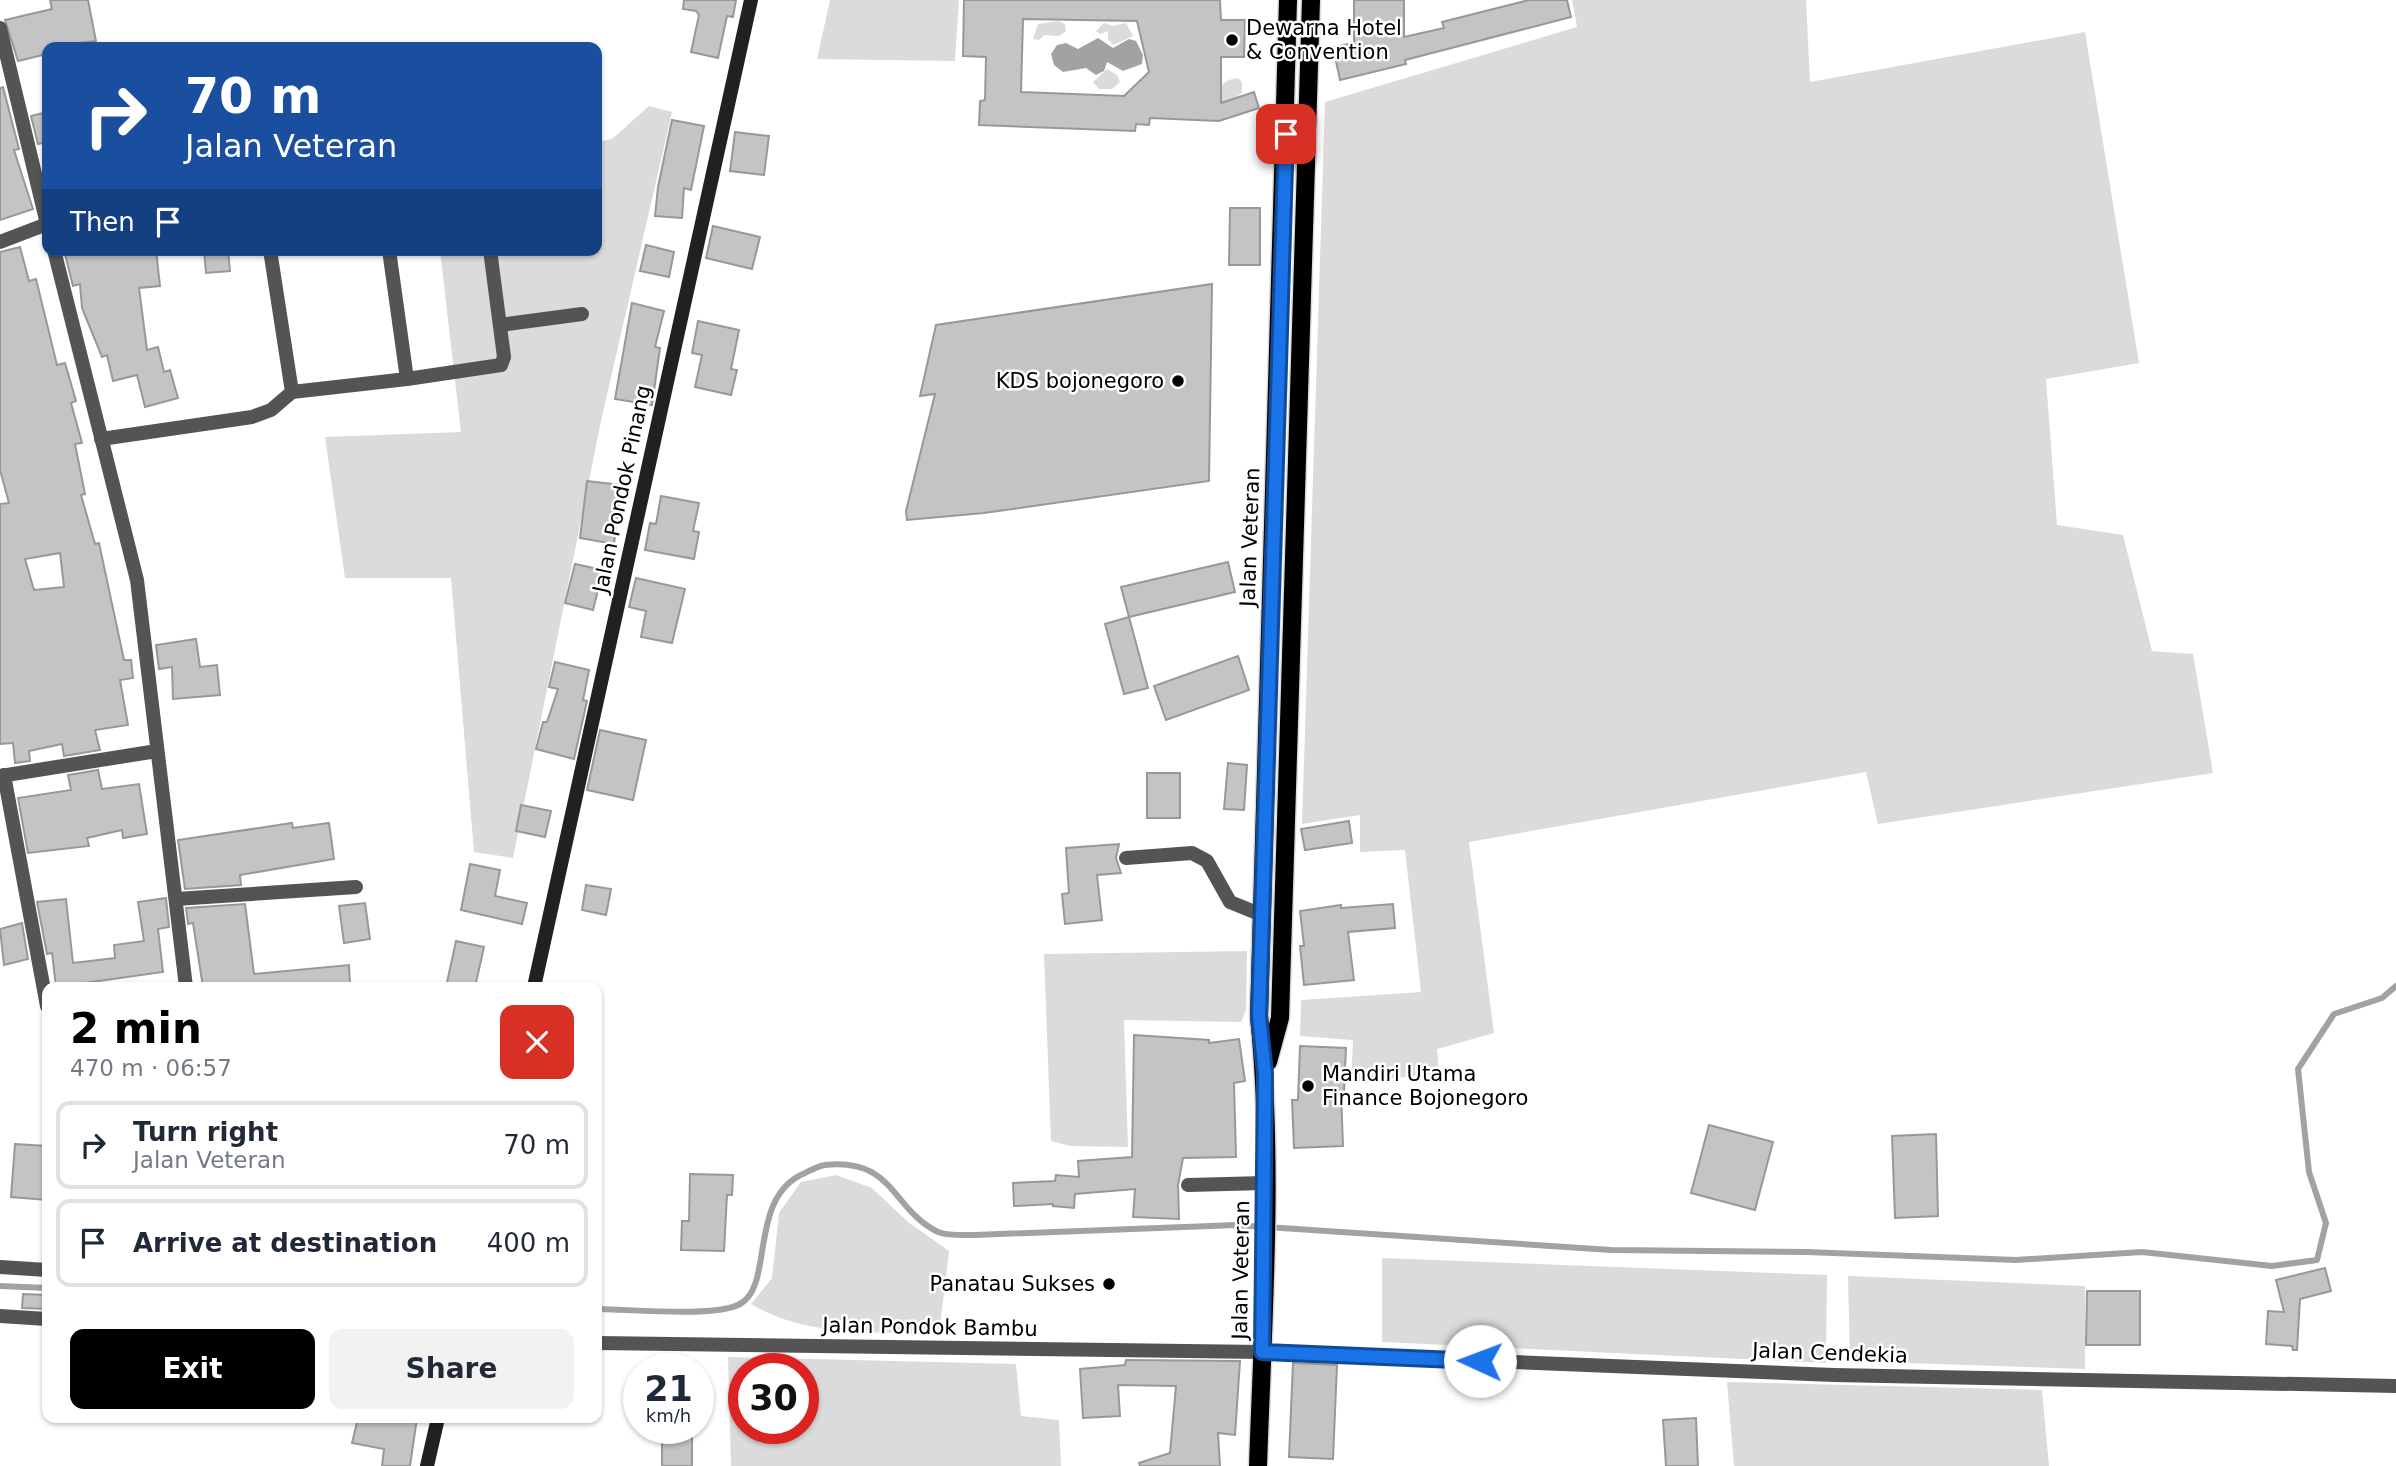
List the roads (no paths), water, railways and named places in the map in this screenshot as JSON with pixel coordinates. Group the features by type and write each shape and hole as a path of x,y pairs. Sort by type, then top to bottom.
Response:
{"main road":[{"name":"Jalan Veteran","path":"1258,1466 1265,1188 1265,1074 1259,1016 1288,0"},
{"name":"Jalan Veteran","path":"1265,1074 1280,1018 1311,0"}],"street":[{"name":"Jalan Pondok Pinang","path":"535,982 751,0"},
{"path":"0,28 42,203"},
{"path":"0,242 42,226"},
{"path":"55,256 137,580 185,982"},
{"path":"271,256 292,392"},
{"path":"390,256 407,379"},
{"path":"101,439 252,417 271,410 292,392 501,365 504,357 491,256"},
{"path":"500,325 582,314"},
{"path":"42,982 2,776 157,751"},
{"path":"1126,858 1192,853 1207,861 1230,902 1262,915"},
{"path":"176,899 356,887"},
{"path":"1188,1185 1265,1188"},
{"path":"0,1267 42,1270"},
{"path":"0,1316 42,1319"},
{"name":"Jalan Pondok Bambu","path":"602,1343 1262,1352"},
{"name":"Jalan Cendekia","path":"1262,1352 1834,1375 2396,1386"},
{"path":"427,1466 437,1423"}],"waterway":[{"path":"602,1309 692,1312 711,1311 740,1304 750,1294 757,1279 768,1220 775,1201 787,1185 805,1173 825,1165 848,1165 866,1169 890,1187 923,1222 938,1232 951,1235 1236,1225 1611,1250 1807,1252 2016,1260 2142,1252 2272,1266 2317,1260 2326,1223 2309,1172 2298,1069 2334,1014 2382,998 2396,986"},
{"path":"0,1286 42,1288"}],"place":[{"name":"Dewarna Hotel & Convention","path":"1232,40"},
{"name":"KDS bojonegoro","path":"1178,381"},
{"name":"Mandiri Utama Finance Bojonegoro","path":"1308,1086"},
{"name":"Panatau Sukses","path":"1109,1284"}]}
